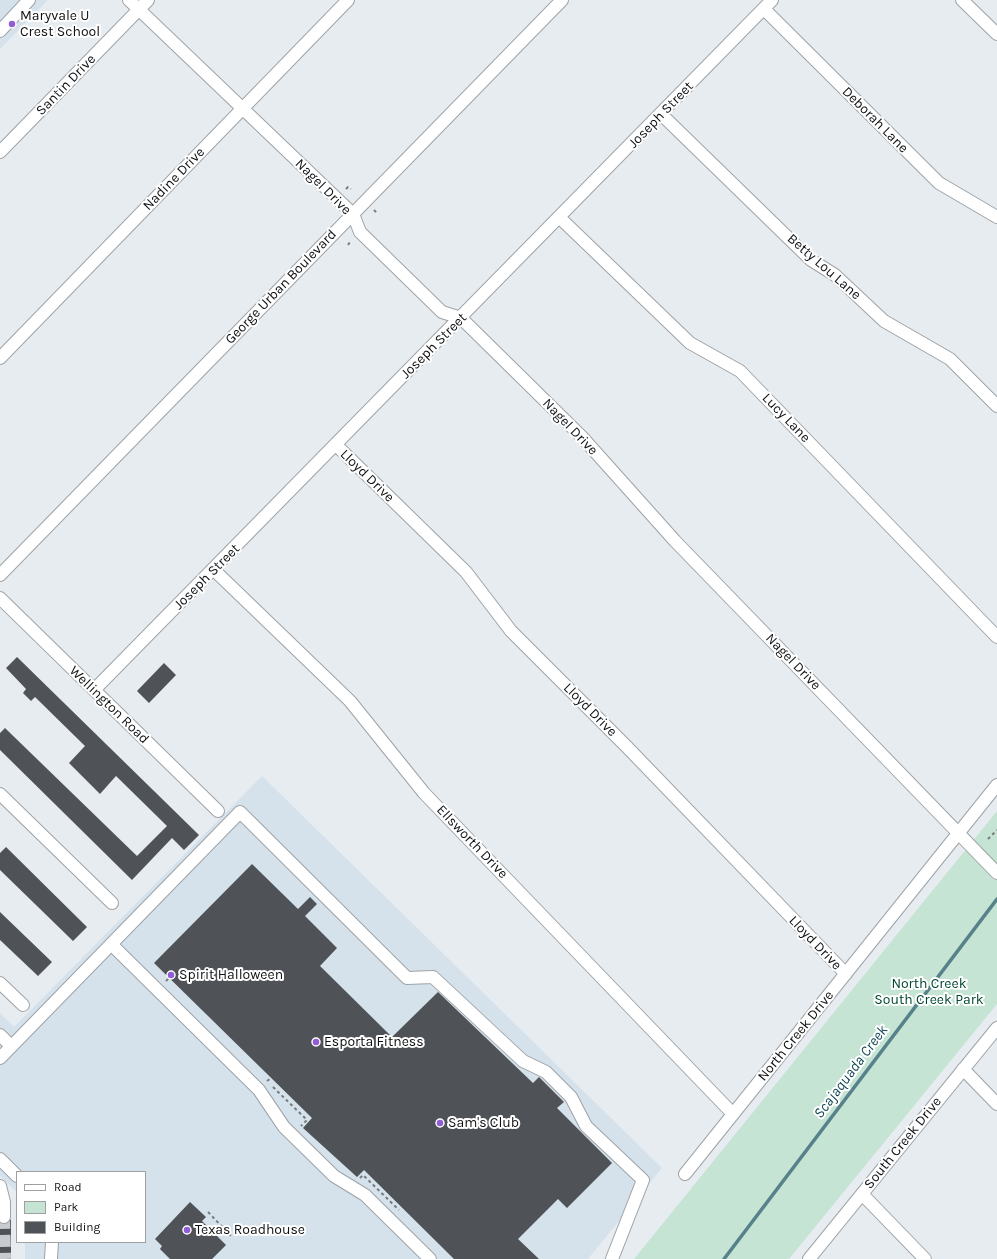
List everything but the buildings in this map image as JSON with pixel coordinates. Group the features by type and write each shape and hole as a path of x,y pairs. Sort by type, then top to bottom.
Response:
{"street":[{"path":"0,31 29,0"},
{"name":"Nagel Drive","path":"129,0 353,214 360,232 442,312 461,318 582,437 675,541 995,871"},
{"name":"Santin Drive","path":"0,152 148,0"},
{"name":"Nadine Drive","path":"0,358 348,0"},
{"name":"George Urban Boulevard","path":"0,575 562,0"},
{"name":"Joseph Street","path":"94,690 560,218 772,0"},
{"path":"962,0 997,34"},
{"name":"Deborah Lane","path":"764,9 939,183 997,217"},
{"name":"Betty Lou Lane","path":"661,114 811,260 835,275 884,321 950,359 997,406"},
{"name":"Lucy Lane","path":"560,218 690,343 740,371 997,637"},
{"name":"Lloyd Drive","path":"336,445 466,572 511,631 627,748 846,974"},
{"name":"Ellsworth Drive","path":"214,570 350,701 424,793 733,1114"},
{"name":"Wellington Road","path":"0,598 218,811"},
{"name":"North Creek Drive","path":"685,1174 997,785"},
{"path":"0,794 112,903"},
{"path":"0,1058 240,812 407,978 433,977 524,1061 546,1072 571,1097 586,1126 643,1180 612,1259"},
{"path":"111,944 259,1090 284,1127 334,1176 365,1195 430,1259"},
{"path":"0,984 23,1005"},
{"name":"South Creek Drive","path":"809,1259 997,1028"},
{"path":"0,1035 11,1046"},
{"path":"963,1070 997,1104"},
{"path":"0,1159 16,1175"},
{"path":"0,1186 4,1202 4,1217"},
{"path":"862,1194 925,1259"},
{"path":"51,1259 52,1243"}],"path":[{"path":"346,189 348,187 351,189"},
{"path":"374,210 378,213"},
{"path":"988,839 997,830"},
{"path":"261,1076 267,1081"},
{"path":"272,1087 307,1120 299,1128"},
{"path":"357,1181 363,1174 399,1210"},
{"path":"208,1212 232,1236"}],"shaded area":[{"name":"Maryvale U Crest School","path":"0,0 48,0 0,49"},
{"path":"262,776 662,1168 588,1259 25,1259 25,1243 146,1243 146,1171 16,1171 16,1191 0,1176 0,1013 14,1027"}],"green space":[{"name":"North Creek South Creek Park","path":"997,811 997,1004 789,1259 634,1259"}],"waterway":[{"name":"Scajaquada Creek","path":"724,1259 997,899"}],"tunnel":[{"path":"4,1217 5,1259"}],"place":[{"name":"Maryvale U Crest School","path":"12,24"},
{"name":"Spirit Halloween","path":"171,975"},
{"name":"Esporta Fitness","path":"316,1042"},
{"name":"Sam's Club","path":"440,1123"},
{"name":"Texas Roadhouse","path":"187,1230"}]}
